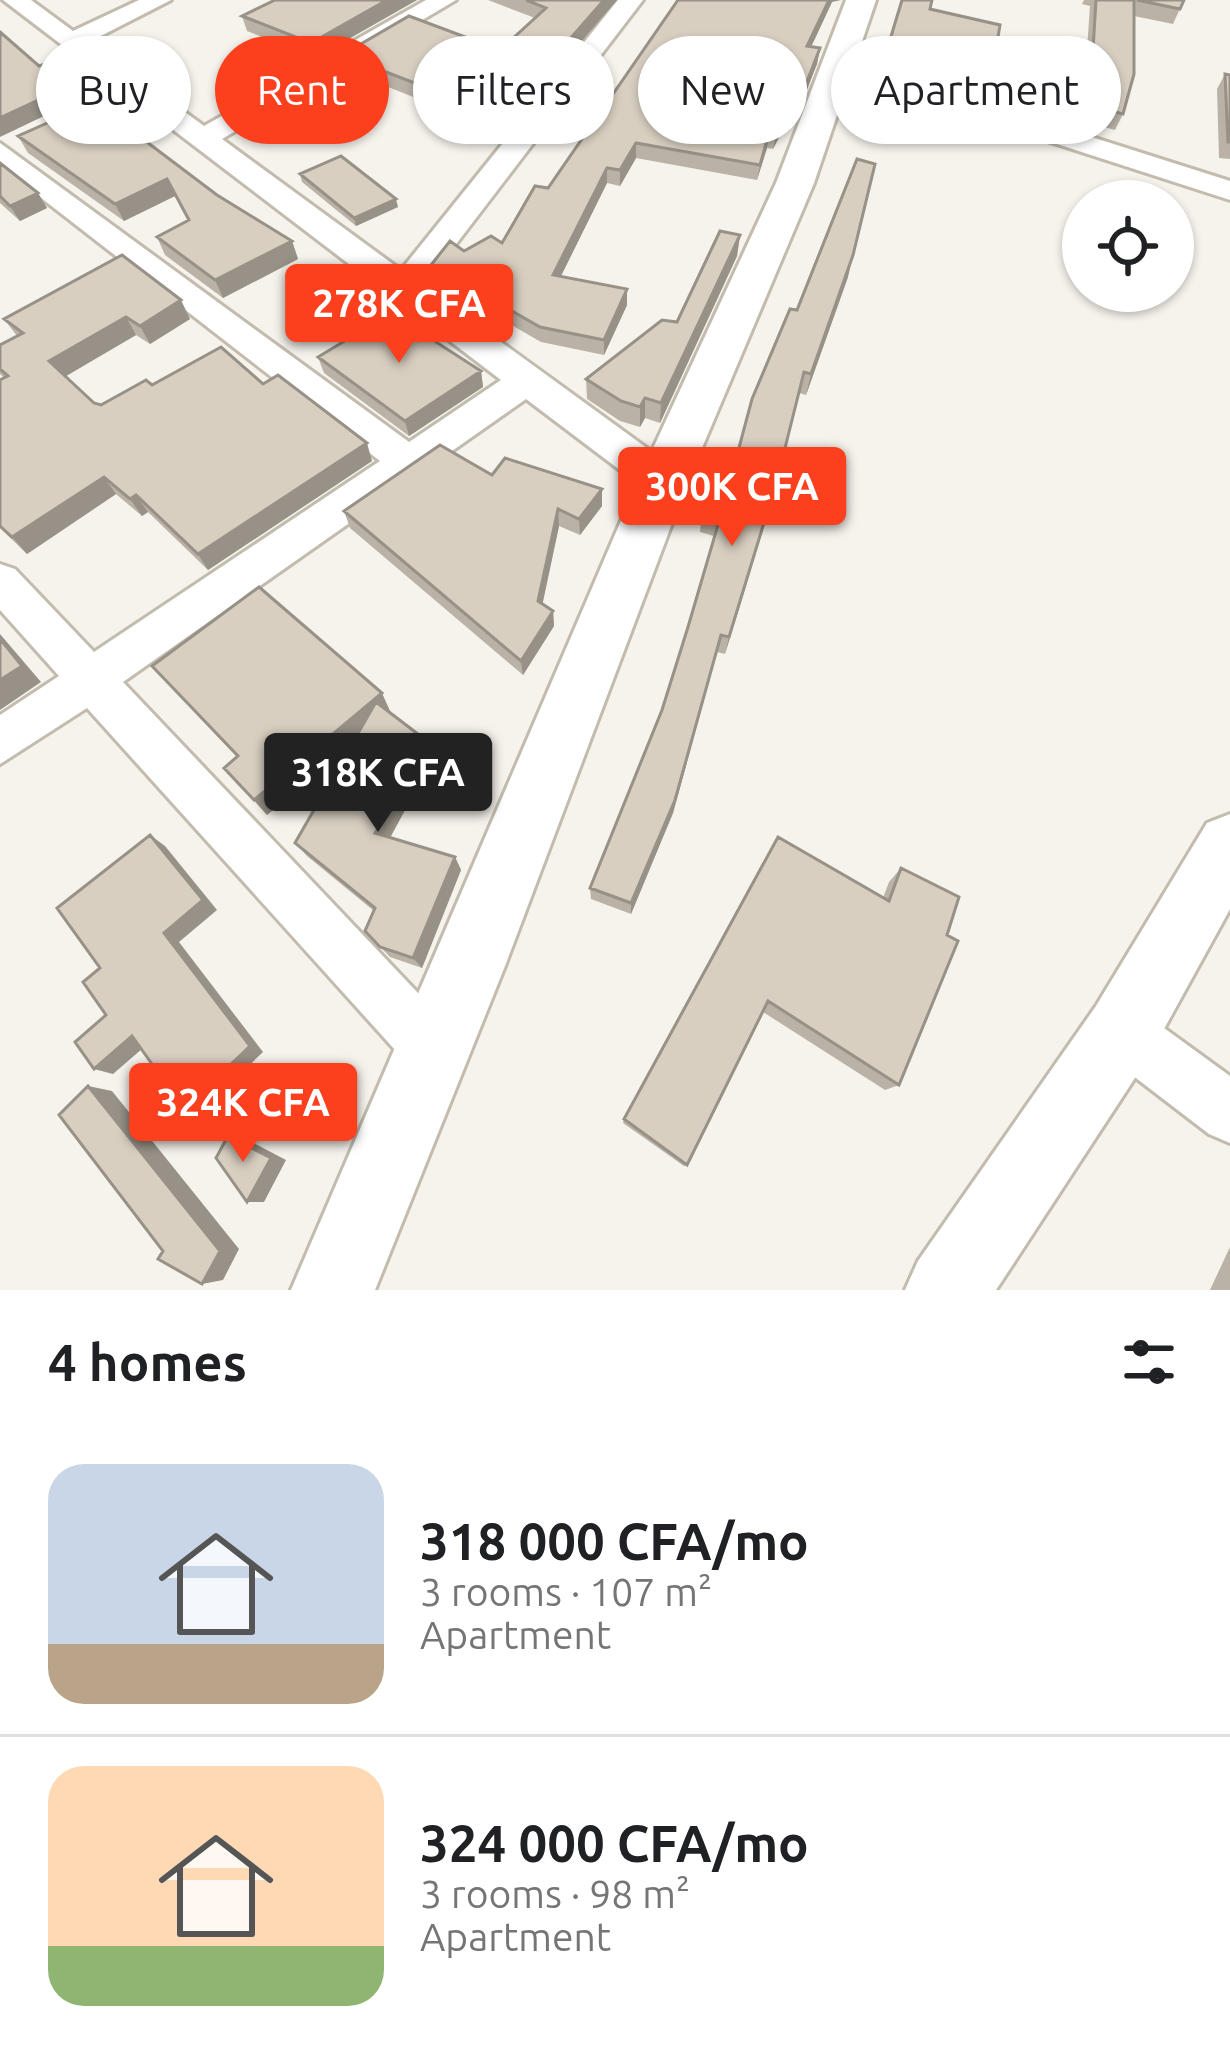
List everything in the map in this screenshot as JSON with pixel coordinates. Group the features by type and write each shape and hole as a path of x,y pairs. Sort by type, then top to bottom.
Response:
{"street":[{"path":"80,36 160,0"},
{"path":"200,140 444,0"},
{"path":"403,290 631,0"},
{"path":"848,36 861,0"},
{"path":"13,7 61,36"},
{"path":"333,1290 663,481 795,183 831,81"},
{"path":"36,134 0,151 408,462"},
{"path":"191,135 663,481"},
{"path":"1085,144 1230,191"},
{"path":"0,742 526,381"},
{"path":"0,581 434,1051"},
{"path":"947,1290 1122,1032 1230,844"},
{"path":"1122,1032 1230,1113"}],"building":[{"path":"275,0 387,0 323,36 293,36 242,16"},
{"path":"526,0 604,0 573,36 515,36 546,8"},
{"path":"678,0 829,0 807,46 807,36 653,36"},
{"path":"902,0 932,0 930,9 1000,25 998,36 891,36"},
{"path":"1096,0 1134,0 1134,74 1123,114 1121,36 1094,36"},
{"path":"1137,0 1184,0 1180,9"},
{"path":"409,16 463,36 413,36 413,82 389,73 389,36 375,36"},
{"path":"0,32 36,63 36,101 0,118"},
{"path":"807,46 820,48 807,81"},
{"path":"638,58 638,143 620,170 607,168 553,275 627,289 604,340 540,327 431,265 450,241 464,251 491,236 502,243 535,186 548,188 578,144 614,144 614,93"},
{"path":"1225,74 1230,75 1230,142 1228,142"},
{"path":"36,128 36,144 149,144 217,195 292,241 215,280 157,237 189,220 167,179 115,204 18,136"},
{"path":"642,144 766,144 760,165"},
{"path":"341,156 396,199 354,218 300,174"},
{"path":"857,159 875,164 853,255 811,374 804,372 729,637 721,635 675,800 631,903 590,888 662,710 688,627 720,518 702,513 711,485 728,489 752,399 790,309 797,310"},
{"path":"0,163 38,193 10,206 0,196"},
{"path":"720,231 740,235 661,403 645,398 640,407 621,401 586,379 662,320 677,322"},
{"path":"122,255 181,300 140,326 126,317 49,361 94,403 101,405 146,380 152,385 221,347 263,384 278,375 367,443 198,554 136,495 130,499 104,477 12,537 0,526 0,380 8,376 0,369 0,345 23,333 4,319"},
{"path":"391,313 481,371 405,421 318,357"},
{"path":"440,445 492,475 505,458 602,489 579,519 558,509 538,601 553,611 521,661 344,511"},
{"path":"259,587 382,693 254,800 224,768 238,756 152,666"},
{"path":"0,639 22,666 0,680"},
{"path":"376,702 427,741 375,833 455,857 413,958 380,947 365,931 375,908 295,843"},
{"path":"150,835 203,900 164,933 250,1046 184,1109 132,1036 94,1069 75,1042 106,1015 83,982 100,968 57,908"},
{"path":"778,837 889,901 901,868 959,897 947,935 958,941 899,1085 768,1001 687,1165 624,1119"},
{"path":"88,1086 220,1251 202,1284 158,1259 163,1251 59,1115"},
{"path":"228,1136 271,1158 247,1202 216,1158"}]}
